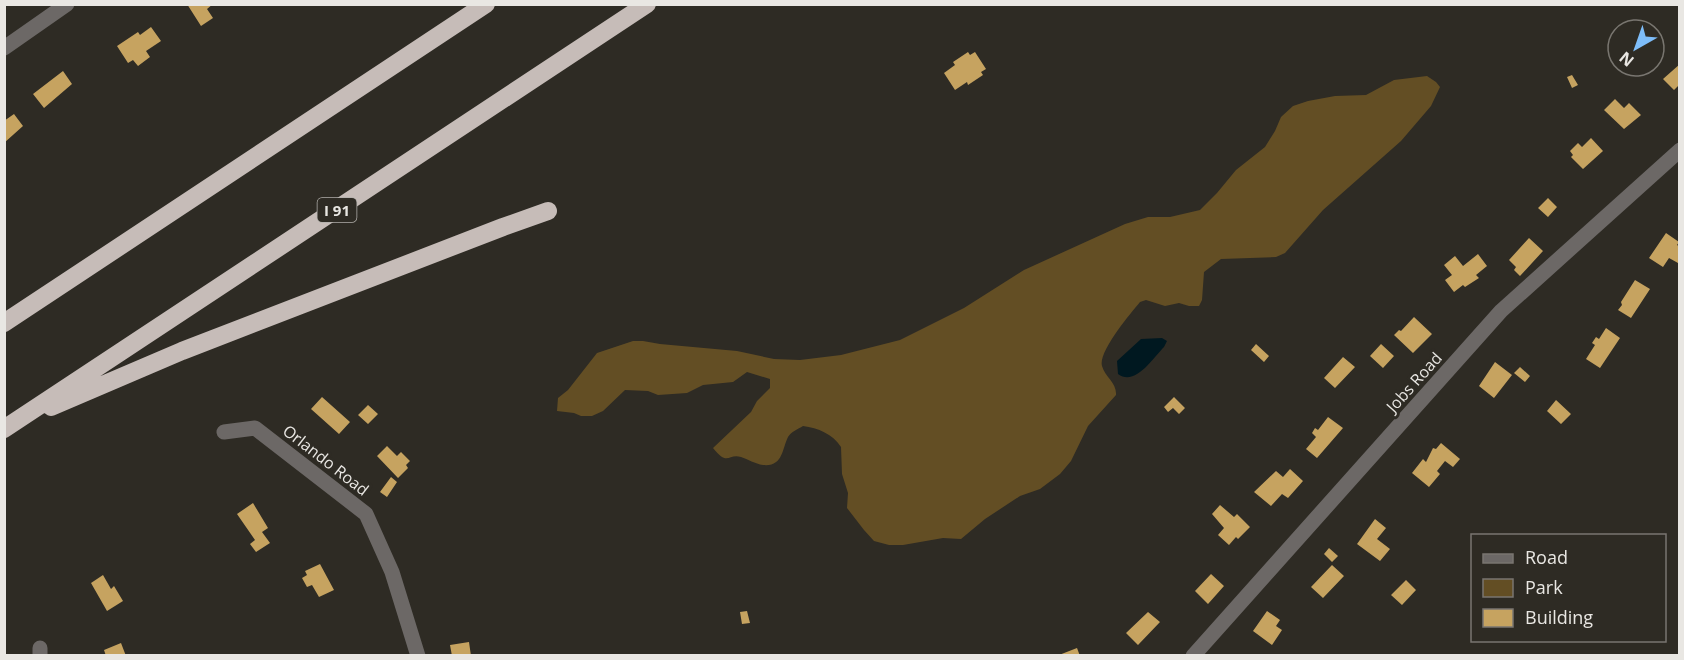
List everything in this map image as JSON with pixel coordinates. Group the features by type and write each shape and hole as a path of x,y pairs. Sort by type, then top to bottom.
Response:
{"highway":[{"path":"4,322 486,4"},
{"name":"I 91","path":"4,429 647,4"},
{"path":"27,415 71,400 217,336 503,226 548,212"}],"street":[{"path":"4,48 67,5"},
{"name":"Jobs Road","path":"1193,656 1501,311 1680,150"},
{"name":"Orlando Road","path":"224,432 255,428 366,514 392,572 418,656"}],"green space":[{"path":"1427,76 1440,87 1431,106 1401,141 1323,210 1285,253 1276,257 1221,259 1204,272 1202,300 1199,306 1179,303 1165,306 1146,300 1140,302 1116,333 1102,360 1102,366 1115,387 1116,395 1088,426 1071,461 1060,474 1040,489 1020,496 985,519 961,539 943,538 903,545 889,545 874,541 847,508 848,493 842,474 841,447 834,439 820,430 803,426 793,432 788,437 778,460 770,465 737,456 725,458 718,454 713,448 751,412 757,401 770,388 770,379 747,372 733,382 703,385 687,393 658,395 648,391 625,390 603,411 592,416 557,411 558,398 568,390 597,353 633,341 737,351 774,359 800,360 841,355 900,340 964,308 1024,270 1125,224 1148,217 1170,217 1200,210 1236,170 1265,147 1281,117 1293,106 1335,96 1366,95 1394,80"}],"water":[{"path":"1162,338 1167,341 1164,347 1143,370 1131,377 1118,374 1117,361 1141,339"}],"building":[{"path":"187,4 213,4 207,9 213,18 201,26"},
{"path":"151,27 161,41 146,51 150,57 138,66 133,60 128,63 117,46 138,32 140,35"},
{"path":"968,52 970,55 975,52 986,69 981,72 983,75 955,90 944,73 955,65 953,62"},
{"path":"1680,64 1680,84 1674,90 1663,79"},
{"path":"63,71 72,84 44,108 33,94"},
{"path":"1572,75 1578,85 1572,88 1567,77"},
{"path":"1615,99 1624,108 1629,103 1641,115 1624,129 1604,110"},
{"path":"14,114 23,126 4,143 4,121"},
{"path":"1591,138 1603,151 1583,169 1571,157 1573,155 1570,151 1578,143 1582,147"},
{"path":"1548,198 1557,207 1548,217 1538,208"},
{"path":"1666,233 1679,242 1677,245 1680,247 1680,261 1678,263 1669,258 1663,267 1649,258"},
{"path":"1529,238 1543,251 1520,276 1514,270 1516,267 1509,260"},
{"path":"1478,254 1487,266 1476,275 1479,278 1454,292 1445,280 1452,275 1444,265 1455,256 1463,266"},
{"path":"1635,280 1650,289 1631,318 1618,310"},
{"path":"1414,317 1432,334 1413,353 1394,335"},
{"path":"1606,328 1620,338 1600,368 1586,359 1595,345 1592,343 1596,337 1599,339"},
{"path":"1256,344 1269,356 1264,362 1251,350"},
{"path":"1381,344 1394,356 1383,368 1370,356"},
{"path":"1343,357 1355,367 1335,388 1324,378"},
{"path":"1495,362 1512,375 1494,398 1479,386"},
{"path":"1520,367 1530,376 1525,382 1514,373"},
{"path":"322,397 350,422 339,434 311,409"},
{"path":"1174,397 1185,408 1179,414 1173,408 1168,412 1164,407"},
{"path":"1556,400 1571,414 1561,424 1547,411"},
{"path":"368,405 378,414 368,424 358,415"},
{"path":"1328,417 1343,428 1317,458 1306,449 1316,437 1312,433 1315,428 1318,430"},
{"path":"1441,443 1460,459 1453,467 1445,461 1437,471 1440,474 1429,487 1412,473 1423,459 1426,462 1433,448 1436,449"},
{"path":"387,446 397,456 401,452 410,461 406,465 408,468 398,478 377,456"},
{"path":"1290,469 1303,481 1288,498 1282,494 1271,506 1254,492 1276,471 1283,477"},
{"path":"391,477 397,482 387,497 380,492"},
{"path":"253,503 268,528 262,532 270,543 256,552 250,544 255,540 237,514"},
{"path":"1220,505 1234,517 1237,514 1250,527 1229,545 1218,535 1224,528 1212,514"},
{"path":"1375,519 1386,528 1377,539 1390,549 1380,561 1357,544"},
{"path":"1329,548 1338,556 1332,562 1324,554"},
{"path":"320,564 334,590 319,597 312,585 307,587 302,578 307,575 305,571"},
{"path":"1332,565 1344,576 1323,598 1311,587"},
{"path":"1211,574 1224,586 1208,604 1195,591"},
{"path":"103,575 111,589 114,586 123,601 107,611 91,583"},
{"path":"1406,580 1416,590 1402,605 1391,595"},
{"path":"747,611 750,623 742,624 740,612"},
{"path":"1267,611 1280,620 1276,626 1282,630 1272,645 1253,631"},
{"path":"1148,612 1160,622 1138,645 1126,633"},
{"path":"469,642 471,656 452,656 450,645"},
{"path":"121,643 126,656 106,656 104,650"},
{"path":"1077,648 1080,656 1059,656 1059,655"}]}
